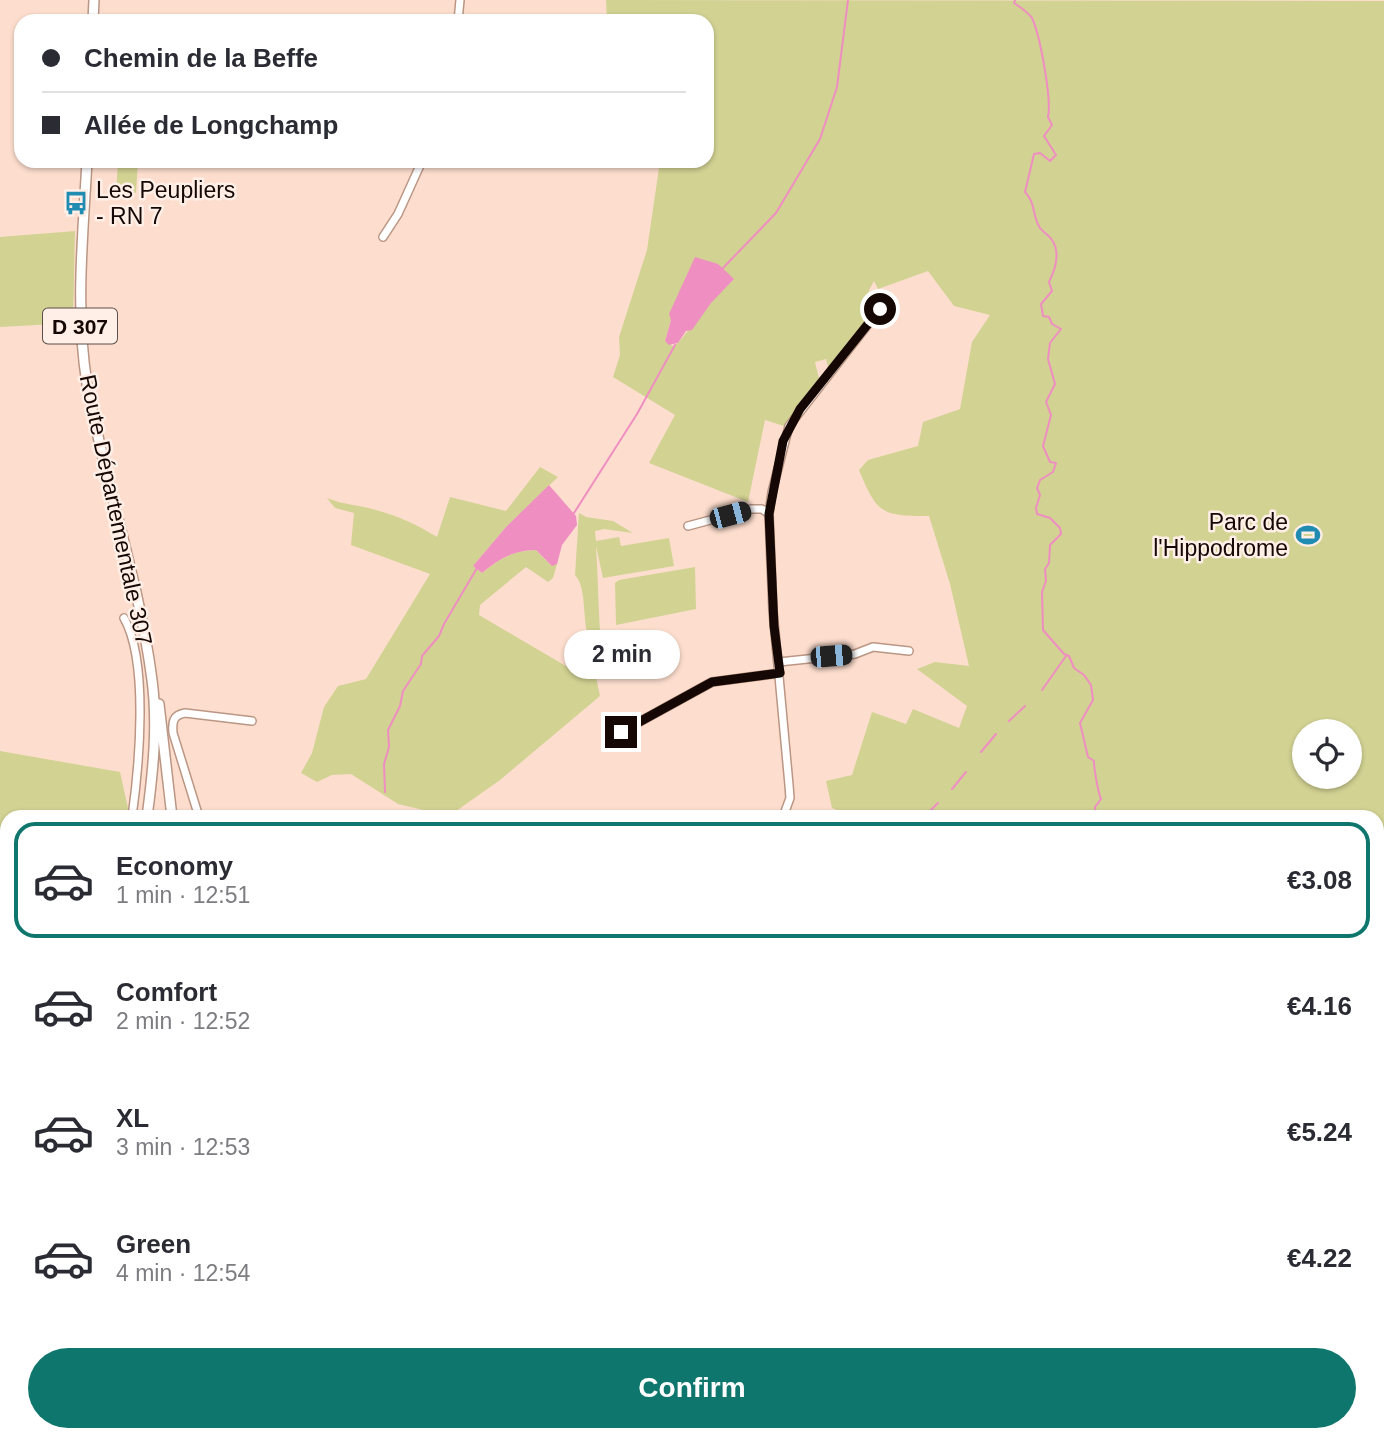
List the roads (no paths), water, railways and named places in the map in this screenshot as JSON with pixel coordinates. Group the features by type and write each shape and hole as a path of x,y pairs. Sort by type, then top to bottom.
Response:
{"main road":[{"name":"Route Départementale 307","path":"87,168 80,290 82,346 100,453 142,624 152,680 154,711 151,786 147,810"},
{"path":"142,624 155,676 171,810"}],"street":[{"path":"383,237 410,192 419,168"},
{"path":"786,810 790,798 774,619 769,514 789,426 880,309"},
{"path":"688,526 751,509 762,509 769,514"},
{"path":"124,618 131,637 138,687 139,756 133,810"},
{"path":"779,662 855,654 873,647 909,651"},
{"path":"621,732 712,682 780,673"},
{"path":"197,810 173,733 174,719 178,714 185,713 252,721"}],"waterway":[{"path":"722,269 776,213 820,139 837,87 848,0"},
{"path":"1015,0 1014,3 1032,18 1038,38 1047,83 1048,117 1052,125 1044,136 1056,155 1050,161 1040,153 1034,154 1025,192 1041,229 1055,245 1057,256 1049,282 1052,291 1041,304 1043,316 1049,317 1052,324 1061,329 1050,343 1048,359 1055,384 1046,402 1051,415 1043,446 1050,462 1056,463 1053,472 1040,480 1037,488 1040,495 1037,514 1050,518 1060,528 1061,534 1050,545 1049,563 1045,569 1046,581 1042,592 1043,630 1064,654 1069,656 1074,668 1084,675 1091,685 1093,700 1080,723 1088,757 1094,761 1101,799 1095,810"},
{"path":"574,513 637,414 675,345"},
{"path":"385,792 384,764 389,747 388,730 400,706 403,691 421,664 422,656 439,636 477,568"},
{"path":"1042,690 1066,656"},
{"path":"1009,721 1025,706"},
{"path":"981,752 996,734"},
{"path":"952,789 966,772"},
{"path":"931,810 938,803"}],"place":[{"name":"Les Peupliers - RN 7","path":"76,203"},
{"name":"Parc de l'Hippodrome","path":"1308,535"}]}
